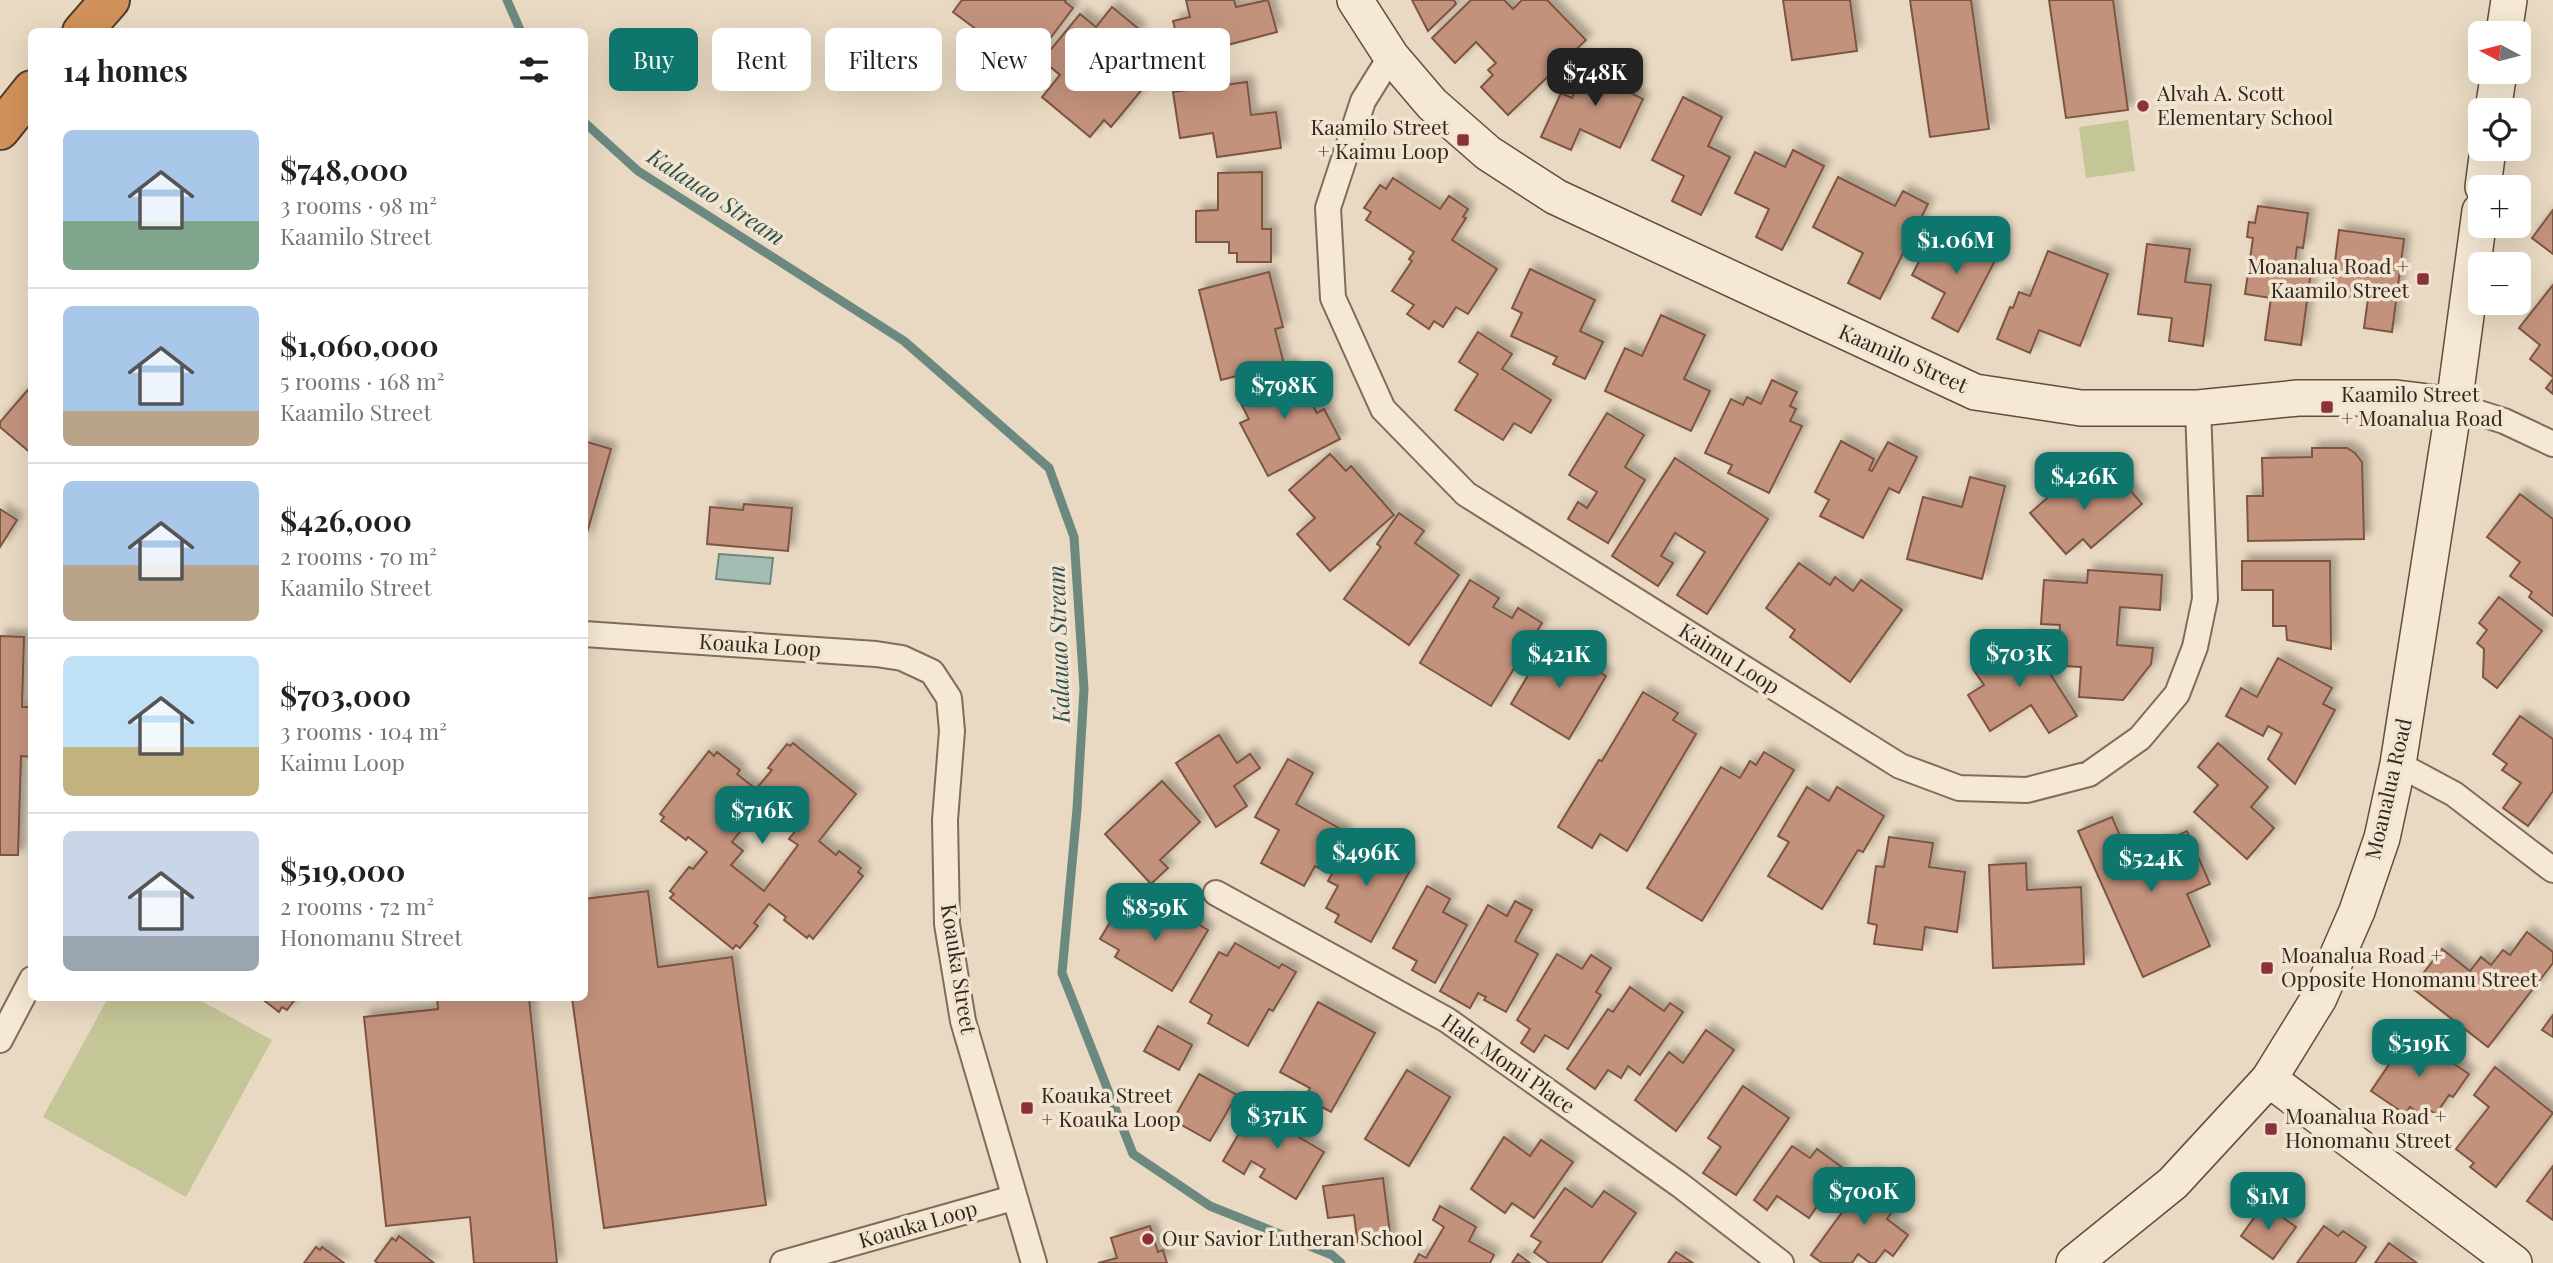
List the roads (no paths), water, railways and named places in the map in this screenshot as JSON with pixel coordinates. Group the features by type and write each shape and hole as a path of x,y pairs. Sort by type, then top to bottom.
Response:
{"highway":[{"path":"86,28 110,0"},
{"path":"0,130 28,95"}],"street":[{"name":"Kaamilo Street","path":"1356,0 1391,56 1432,104 1488,153 1556,197 1975,392 2081,408 2198,408 2298,398 2396,398 2454,405 2504,421 2553,444"},
{"path":"2506,21 2509,0"},
{"name":"Kaimu Loop","path":"1391,56 1363,101 1328,208 1334,298 1383,409 1466,494 1900,766 1959,788 2027,790 2089,774 2140,738 2177,694 2195,647 2205,599 2198,408"},
{"name":"Moanalua Road","path":"2074,1263 2173,1183 2269,1079 2319,998 2357,911 2382,838 2398,764 2454,405 2476,238"},
{"name":"Koauka Loop","path":"588,634 876,654 902,658 932,672"},
{"name":"Koauka Street","path":"932,672 949,698 953,731 945,820 947,924 963,1021 1034,1263"},
{"path":"2398,764 2454,794 2553,870"},
{"name":"Hale Momi Place","path":"1216,893 1447,1020 1680,1185 1781,1263"},
{"path":"0,1040 28,987"},
{"path":"2269,1079 2514,1263"},
{"name":"Koauka Loop","path":"783,1263 1013,1198"}],"waterway":[{"name":"Kalauao Stream","path":"507,0 519,28"},
{"name":"Kalauao Stream","path":"588,126 638,171 904,341 1049,468 1074,537 1084,689 1077,809 1062,973 1133,1154 1210,1206 1332,1255 1341,1263"}],"place":[{"name":"Alvah A. Scott Elementary School","path":"2143,106"},
{"name":"Kaamilo Street + Kaimu Loop","path":"1463,140"},
{"name":"Moanalua Road + Kaamilo Street","path":"2423,279"},
{"name":"Kaamilo Street + Moanalua Road","path":"2327,407"},
{"name":"Moanalua Road + Opposite Honomanu Street","path":"2267,968"},
{"name":"Koauka Street + Koauka Loop","path":"1027,1108"},
{"name":"Moanalua Road + Honomanu Street","path":"2271,1129"},
{"name":"Our Savior Lutheran School","path":"1148,1239"}]}
